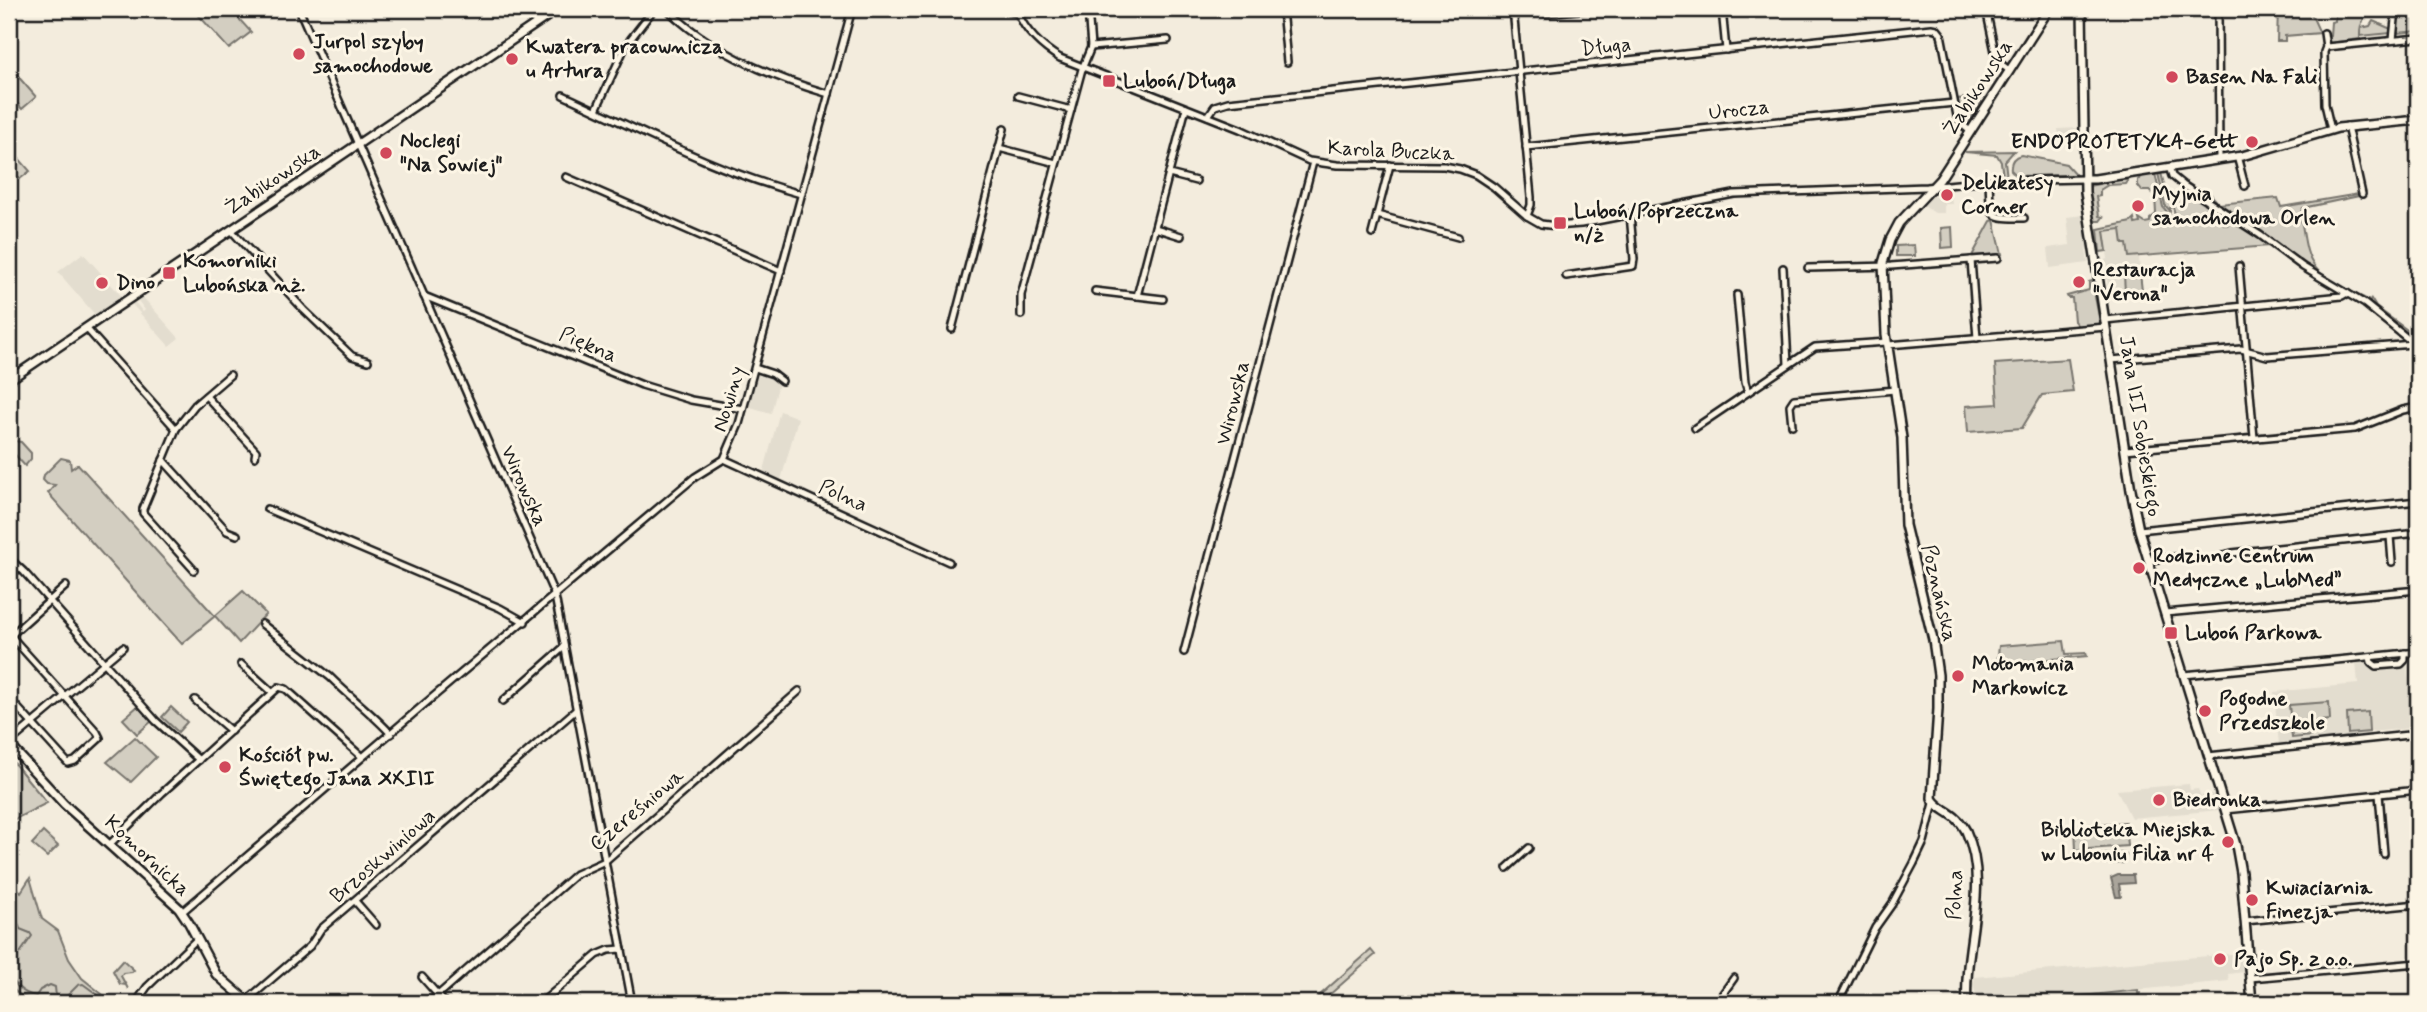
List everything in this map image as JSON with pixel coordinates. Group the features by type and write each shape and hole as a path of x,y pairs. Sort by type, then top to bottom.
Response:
{"street":[{"name":"Wirowska","path":"299,9 555,596 632,1003"},
{"path":"524,9 537,23"},
{"name":"Żabikowska","path":"9,380 558,9"},
{"path":"596,110 626,45 654,9"},
{"path":"667,9 697,35 726,52 790,82 829,94"},
{"name":"Nowiny","path":"391,734 695,477 724,459 735,436 755,368 852,9"},
{"path":"1006,9 1019,15 1046,9"},
{"path":"1021,315 1021,295 1056,163 1091,47 1088,9"},
{"path":"1282,9 1287,62"},
{"path":"1513,9 1531,205 1527,216"},
{"path":"1545,13 1590,9"},
{"path":"1722,9 1726,50"},
{"path":"1986,9 1997,61 2010,71"},
{"name":"Żabikowska","path":"1934,186 2049,9"},
{"name":"Jana III Sobieskiego","path":"2082,9 2084,179 2125,450 2139,530 2239,862 2252,1003"},
{"path":"2218,9 2218,159"},
{"path":"2393,40 2396,9"},
{"name":"Karola Buczka","path":"1019,15 1049,51 1083,69 1208,116 1313,162 1332,165 1450,167 1465,170 1490,184 1527,216 1541,224 1560,226 1734,194 2084,179"},
{"name":"Długa","path":"1208,116 1215,106 1228,102 1935,28 1941,34 1954,103"},
{"path":"2324,33 2325,100 2331,130"},
{"path":"2326,47 2418,38"},
{"path":"1091,47 1168,40"},
{"path":"563,95 738,174 801,194"},
{"path":"1018,96 1071,110"},
{"path":"1954,103 1958,122 1971,132"},
{"name":"Urocza","path":"1526,147 1954,103"},
{"path":"1137,296 1186,108"},
{"path":"2084,179 2237,156 2347,126 2418,120"},
{"path":"2347,126 2362,194"},
{"path":"952,329 1004,129"},
{"path":"999,148 1056,163"},
{"path":"2237,156 2245,186"},
{"name":"Wirowska","path":"1184,652 1313,162"},
{"path":"1372,234 1390,165"},
{"path":"2169,167 2172,176 2187,188 2254,230 2303,267 2365,304 2416,345"},
{"path":"1169,174 1196,181"},
{"path":"566,177 781,271"},
{"path":"1989,181 1991,210 1994,216 2024,218"},
{"name":"Poznańska","path":"1838,1003 1873,931 1913,866 1924,842 1934,803 1932,794 1939,703 1937,663 1906,530 1902,438 1887,343 1883,267 1886,250 1901,219 1934,186"},
{"path":"1910,187 1917,192 1918,201"},
{"path":"1566,276 1633,266 1630,214"},
{"path":"1377,215 1458,237"},
{"path":"1155,229 1181,236"},
{"path":"231,230 304,310 352,356 368,360"},
{"path":"1808,268 1883,267 1998,258"},
{"path":"1971,260 1977,338"},
{"path":"2239,266 2254,438"},
{"path":"1783,268 1788,364"},
{"path":"1095,291 1163,299"},
{"path":"1695,428 1818,346 1977,338 2342,296 2347,293"},
{"path":"1737,295 1748,392"},
{"name":"Piękna","path":"424,296 642,385 685,399 743,410"},
{"path":"86,328 176,429"},
{"path":"2111,360 2247,349 2267,356 2416,345"},
{"path":"755,368 773,374 782,381"},
{"path":"194,570 143,513 143,509 176,429 193,407 230,375"},
{"path":"1792,425 1790,405 1794,399 1895,390"},
{"path":"206,396 253,448 255,457"},
{"path":"2125,450 2355,429 2403,410 2418,407"},
{"name":"Polna","path":"724,459 947,559"},
{"path":"163,460 227,531 237,535"},
{"path":"2139,530 2418,501"},
{"path":"267,509 500,608 524,622"},
{"path":"2224,555 2418,533"},
{"path":"2390,536 2392,562"},
{"path":"2148,560 2190,556"},
{"path":"9,558 160,724 199,760"},
{"path":"9,698 67,762 75,761 98,741 100,736 9,635 66,586"},
{"path":"2165,613 2418,590"},
{"path":"182,912 391,734 376,717 330,677 262,624"},
{"path":"503,701 564,647"},
{"path":"9,743 123,648"},
{"path":"2184,675 2418,652"},
{"path":"2370,657 2376,666 2399,664 2405,660 2404,653"},
{"path":"241,664 272,692"},
{"path":"108,845 279,687 286,689 362,757"},
{"name":"Czereśniowa","path":"429,1003 576,874 605,861 799,691"},
{"path":"195,700 231,731"},
{"name":"Brzoskwiniowa","path":"247,1002 310,946 321,929 576,710"},
{"path":"2208,756 2418,734"},
{"name":"Komornicka","path":"9,743 64,804 182,912 216,974 247,1002"},
{"path":"2225,810 2418,790"},
{"path":"2379,794 2384,853"},
{"name":"Polna","path":"1934,803 1953,814 1960,822 1973,856 1976,895 1966,974 1967,1003"},
{"path":"1507,868 1529,848"},
{"path":"355,901 376,925"},
{"path":"2245,921 2418,904"},
{"path":"135,1003 147,987 197,939"},
{"path":"541,1003 597,955 622,949"},
{"path":"2250,978 2418,962"},
{"path":"422,977 445,1003"},
{"path":"1716,1003 1734,978"}],"shaded area":[{"path":"193,9 230,9 251,32 229,49"},
{"path":"2278,9 2309,9 2320,33 2285,36 2285,41 2277,41"},
{"path":"2335,9 2393,9 2392,16 2372,14 2364,19 2360,39 2330,43 2326,37 2330,35 2331,22 2335,21"},
{"path":"2398,9 2418,9 2418,31 2397,33"},
{"path":"2373,21 2391,29 2391,33 2361,36 2361,28 2370,26"},
{"path":"9,66 36,97 22,109 9,94"},
{"path":"1969,98 1982,102 1967,126 1961,122 1956,99"},
{"path":"2078,128 2078,142 2060,143 2058,129"},
{"path":"9,147 30,171 20,179 9,167"},
{"path":"2014,151 2005,161 2007,178 2003,176 1997,155 1965,152"},
{"path":"2021,155 2066,164 2076,175 2017,176 2011,170 2011,165 2014,159"},
{"path":"2158,173 2161,173 2168,199 2183,197 2182,186 2223,213 2226,217 2224,224 2237,222 2270,246 2129,257 2127,244 2123,244 2121,229 2104,231 2107,251 2100,252 2098,229 2134,219 2135,224 2140,223 2139,219 2145,223 2150,222 2156,214 2155,195 2150,191 2142,191 2138,186 2138,180 2143,176 2155,174 2163,207 2172,218 2176,218 2173,207 2170,211 2165,205"},
{"path":"2122,179 2128,181 2126,184 2108,185 2100,190 2100,196 2096,197 2099,216 2103,217 2100,221 2095,221 2089,186"},
{"path":"1950,188 1952,204 1944,204 1944,213 1935,213 1922,205 1943,191 1942,189"},
{"path":"2206,189 2219,204 2278,198 2281,207 2358,194 2359,196 2303,208 2300,214 2311,262 2324,276 2195,190"},
{"path":"2083,215 2088,263 2050,268 2048,248 2070,245 2067,217"},
{"path":"1994,220 2002,254 1972,256 1991,221"},
{"path":"1952,227 1953,247 1942,248 1941,228"},
{"path":"2121,229 2129,257 2139,256 2140,273 2124,275 2126,295 2109,296 2104,231"},
{"path":"1914,245 1915,256 1896,256 1896,246"},
{"path":"83,253 124,299 97,317 58,272"},
{"path":"2140,273 2142,291 2125,292 2124,275"},
{"path":"2092,281 2100,322 2096,325 2078,326 2074,321 2072,298 2067,296 2089,290 2089,282"},
{"path":"2339,285 2360,296 2366,299 2361,299"},
{"path":"141,295 179,338 169,346 130,302 133,300 143,312 145,310 136,298"},
{"path":"2371,299 2376,307 2418,338 2418,341 2369,304"},
{"path":"2068,359 2073,392 2042,395 2022,428 1968,432 1966,406 1998,404 1995,364"},
{"path":"756,375 774,379 779,383 771,413 747,406"},
{"path":"780,411 798,418 781,480 763,474"},
{"path":"15,441 21,442 31,453 31,459 25,466 9,448"},
{"path":"61,458 70,460 71,469 78,464 215,616 182,644 48,493 55,485 47,484 43,480 44,475"},
{"path":"243,591 266,614 239,643 215,616"},
{"path":"2064,641 2066,654 2086,653 2087,656 1997,664 1999,646"},
{"path":"2406,658 2412,728 2279,745 2274,692 2358,684 2356,662"},
{"path":"2329,702 2330,720 2291,724 2289,705"},
{"path":"138,706 152,721 137,734 123,719"},
{"path":"171,707 187,722 178,732 162,717"},
{"path":"2368,712 2369,732 2348,734 2347,714"},
{"path":"2310,725 2311,736 2292,738 2291,727"},
{"path":"135,737 156,757 131,782 107,762"},
{"path":"14,763 47,803 9,820 9,767"},
{"path":"2189,784 2190,790 2198,789 2201,796 2215,793 2220,810 2131,818 2117,790"},
{"path":"2125,822 2127,846 2076,850 2075,826"},
{"path":"43,832 58,846 47,857 32,844"},
{"path":"2100,855 2126,855 2123,863 2098,864"},
{"path":"2133,875 2134,883 2119,884 2121,897 2116,897 2111,878"},
{"path":"30,878 42,919 58,931 69,959 82,978 113,1003 39,1003 21,996 9,986 9,880 21,892"},
{"path":"1371,950 1375,955 1320,1003 1311,1003"},
{"name":"Pajo Sp. z o.o.","path":"2242,953 2244,972 2228,974 2229,981 2004,1003 1973,1003 1976,995 1973,984 1975,977"},
{"path":"123,960 134,970 121,976 126,985 120,984 113,971"},
{"path":"2138,990 2138,1003 2121,1003 2106,996 2063,998"}],"waterway":[{"path":"9,914 17,920 20,929 32,936 20,953 9,954"},
{"path":"9,969 15,983 31,995 36,996 40,990 50,985 55,987 56,997 63,1000 78,985 83,984 109,1003"},
{"path":"2140,993 2140,1003"}],"place":[{"name":"Jurpol szyby samochodowe","path":"299,54"},
{"name":"Kwatera pracownicza u Artura","path":"512,59"},
{"name":"Basen Na Fali","path":"2172,77"},
{"name":"Luboń/Długa","path":"1109,81"},
{"name":"ENDOPROTETYKA-Gett","path":"2252,142"},
{"name":"Noclegi \"Na Sowiej\"","path":"386,153"},
{"name":"Delikatesy Corner","path":"1947,195"},
{"name":"Myjnia samochodowa Orlen","path":"2138,206"},
{"name":"Luboń/Poprzeczna n/ż","path":"1560,223"},
{"name":"Komorniki Lubońska nż.","path":"169,273"},
{"name":"Restauracja \"Verona\"","path":"2079,282"},
{"name":"Dino","path":"102,283"},
{"name":"Rodzinne Centrum Medyczne „LubMed”","path":"2139,568"},
{"name":"Luboń Parkowa","path":"2171,633"},
{"name":"Motomania Markowicz","path":"1958,676"},
{"name":"Pogodne Przedszkole","path":"2205,711"},
{"name":"Kościół pw. Świętego Jana XXIII","path":"225,767"},
{"name":"Biedronka","path":"2159,800"},
{"name":"Biblioteka Miejska w Luboniu Filia nr 4","path":"2228,842"},
{"name":"Kwiaciarnia Finezja","path":"2252,900"},
{"name":"Pajo Sp. z o.o.","path":"2220,959"}]}
